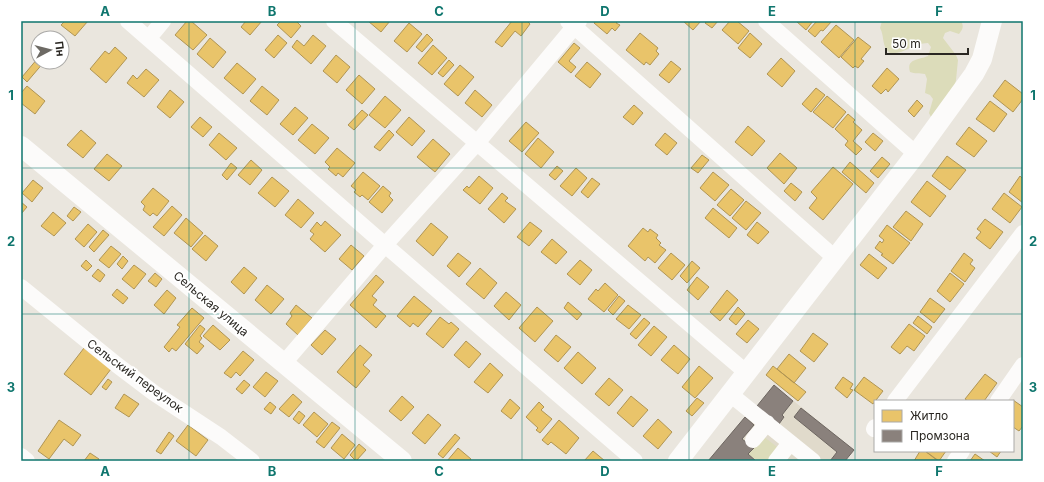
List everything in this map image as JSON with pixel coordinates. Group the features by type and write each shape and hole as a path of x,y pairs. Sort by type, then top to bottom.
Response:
{"main road":[{"path":"678,461 916,154 974,74 982,60 992,21"},
{"name":"Сельская улица","path":"21,146 402,461"}],"street":[{"path":"128,21 635,461"},
{"path":"148,38 163,21"},
{"path":"334,21 747,373"},
{"path":"766,21 916,154"},
{"path":"284,363 385,245 477,143 574,23 835,258"},
{"path":"896,400 1023,233"},
{"name":"Сельский переулок","path":"21,287 154,393 222,436 252,461"},
{"path":"999,400 1023,365"},
{"path":"730,394 813,461"},
{"path":"753,440 767,423"},
{"path":"776,461 790,443"},
{"path":"955,461 961,452"},
{"path":"21,456 27,461"}],"shaded area":[{"path":"774,385 854,450 845,461 708,461 745,417 747,418"}],"green space":[{"path":"882,21 961,21 963,24 963,28 959,34 950,31 945,33 943,38 958,60 956,80 955,85 931,117 929,113 933,99 930,95 925,93 927,79 925,74 910,72 909,68 911,62 928,56 931,47 928,43 899,52 890,53 885,47 880,28"},
{"path":"763,436 781,450 772,461 756,461 748,454"}],"building: Житло":[{"path":"65,21 88,21 75,36 70,32 70,30 67,30 61,25"},
{"path":"187,21 191,21 207,35 193,50 175,35"},
{"path":"246,21 262,21 250,35 241,27"},
{"path":"281,21 296,21 301,26 291,38 277,25"},
{"path":"368,21 390,21 381,32"},
{"path":"512,21 527,21 530,24 521,36 515,31 502,47 495,42"},
{"path":"595,21 618,21 616,23 620,25 615,31 612,28 607,34 594,23"},
{"path":"683,21 701,21 693,30"},
{"path":"707,21 718,21 712,28 705,23"},
{"path":"730,21 737,21 749,31 738,44 722,30"},
{"path":"796,21 813,21 806,30"},
{"path":"817,21 832,21 815,37 808,31"},
{"path":"409,23 422,34 407,52 394,41"},
{"path":"836,25 854,40 839,58 821,42"},
{"path":"640,33 658,48 656,51 659,54 650,65 646,62 644,65 626,50"},
{"path":"750,33 762,44 750,58 738,48"},
{"path":"427,34 433,40 422,52 416,47"},
{"path":"278,35 287,43 274,58 265,50"},
{"path":"313,35 326,46 311,64 292,47 297,40 304,46"},
{"path":"858,37 871,47 861,59 864,61 858,68 855,66 853,68 841,57"},
{"path":"210,38 226,52 213,68 197,54"},
{"path":"574,43 580,48 569,61 576,67 571,73 558,62"},
{"path":"433,45 447,58 432,75 418,63"},
{"path":"115,47 127,58 106,83 90,69 105,51 109,54"},
{"path":"336,55 350,67 337,83 323,71"},
{"path":"781,58 795,71 782,87 767,74"},
{"path":"449,60 454,65 443,77 438,73"},
{"path":"671,61 681,69 669,83 659,75"},
{"path":"587,62 601,74 590,88 575,76"},
{"path":"237,63 256,79 243,94 224,78"},
{"path":"460,65 474,77 458,96 444,84"},
{"path":"30,68 30,70 37,70 27,82 22,77"},
{"path":"887,68 899,79 888,92 886,89 881,94 872,86"},
{"path":"146,69 159,80 144,97 127,83 133,75 137,79"},
{"path":"359,75 375,89 362,104 346,90"},
{"path":"1005,80 1023,94 1023,99 1013,112 993,96"},
{"path":"27,86 45,101 35,114 21,103 21,93"},
{"path":"262,86 279,100 267,115 250,101"},
{"path":"816,88 825,95 811,112 802,104"},
{"path":"170,90 184,102 170,118 157,107"},
{"path":"475,90 492,105 482,117 465,103"},
{"path":"385,96 401,110 385,128 369,115"},
{"path":"827,96 846,112 833,128 813,112"},
{"path":"917,100 923,106 914,117 908,111"},
{"path":"990,101 1007,114 994,132 976,119"},
{"path":"634,105 643,113 633,125 623,117"},
{"path":"295,107 308,118 293,135 280,124"},
{"path":"362,110 368,115 354,130 348,125"},
{"path":"848,114 855,120 853,122 862,130 853,141 862,149 856,155 845,145 848,141 835,129"},
{"path":"200,117 212,127 203,137 191,127"},
{"path":"409,117 425,131 412,146 396,132"},
{"path":"526,122 539,133 522,152 509,141"},
{"path":"312,124 329,138 315,154 298,140"},
{"path":"748,126 765,141 752,156 735,142"},
{"path":"969,127 987,141 974,157 956,144"},
{"path":"81,130 96,143 83,158 67,145"},
{"path":"389,130 394,135 380,151 374,147"},
{"path":"219,133 237,148 226,160 209,145"},
{"path":"665,133 677,143 667,155 655,145"},
{"path":"873,133 883,141 875,151 865,142"},
{"path":"538,138 554,152 541,168 525,154"},
{"path":"433,139 450,154 435,172 417,157"},
{"path":"337,148 355,163 343,177 338,173 336,176 328,169 330,167 325,162"},
{"path":"780,153 797,168 784,184 767,168"},
{"path":"107,154 122,166 109,181 94,169"},
{"path":"702,155 709,160 698,173 691,168"},
{"path":"947,156 966,170 950,190 932,176"},
{"path":"882,157 890,164 878,178 870,171"},
{"path":"251,160 262,170 250,185 238,175"},
{"path":"850,162 874,183 866,193 842,172"},
{"path":"231,163 237,168 227,180 222,175"},
{"path":"557,166 563,171 555,180 549,175"},
{"path":"833,167 853,184 823,220 809,208 817,198 811,192"},
{"path":"576,168 587,178 572,196 560,186"},
{"path":"363,172 380,186 368,200 362,195 360,197 354,192 356,190 351,186"},
{"path":"713,172 729,185 715,201 700,188"},
{"path":"479,176 493,188 480,204 463,190 467,186 469,188"},
{"path":"1020,176 1023,179 1023,203 1009,192"},
{"path":"272,177 289,191 275,207 258,193"},
{"path":"592,178 600,184 588,198 581,192"},
{"path":"33,180 43,188 32,202 22,193"},
{"path":"927,181 946,196 930,217 911,202"},
{"path":"791,183 802,192 795,201 784,191"},
{"path":"383,186 391,193 389,196 393,200 382,213 369,202"},
{"path":"153,188 169,201 157,216 153,213 150,216 143,210 145,206 141,202"},
{"path":"731,189 744,200 730,216 717,205"},
{"path":"502,193 508,198 505,201 516,209 504,223 488,209"},
{"path":"1004,193 1022,207 1010,223 992,209"},
{"path":"298,199 314,213 301,228 285,215"},
{"path":"746,201 761,213 746,230 732,218"},
{"path":"21,202 27,207 21,214"},
{"path":"172,206 182,215 164,236 153,227"},
{"path":"74,207 81,212 73,221 67,216"},
{"path":"713,208 737,228 729,238 705,218"},
{"path":"906,211 923,224 911,241 893,227"},
{"path":"53,212 66,223 54,236 41,226"},
{"path":"186,218 203,233 191,247 174,233"},
{"path":"985,219 1003,232 990,249 976,238 981,232 977,229"},
{"path":"325,221 341,235 325,252 310,239 314,234 310,231 317,222 321,226"},
{"path":"530,222 542,231 529,246 517,237"},
{"path":"757,222 769,232 758,244 747,235"},
{"path":"431,223 448,237 433,256 416,241"},
{"path":"88,224 97,232 84,247 75,239"},
{"path":"887,225 910,243 893,264 881,255 883,254 875,248 880,241 882,243 884,240 879,236"},
{"path":"643,228 648,232 650,229 658,235 656,238 661,243 659,245 666,250 655,263 648,257 645,261 628,246"},
{"path":"103,230 109,235 94,252 89,247"},
{"path":"205,235 218,246 206,261 192,249"},
{"path":"552,239 567,252 556,264 541,252"},
{"path":"351,245 364,256 352,270 339,259"},
{"path":"111,246 121,254 109,268 99,260"},
{"path":"458,253 471,263 459,277 447,266"},
{"path":"671,253 685,265 672,280 658,268"},
{"path":"964,253 973,260 970,264 975,268 965,282 951,271"},
{"path":"869,254 887,268 878,279 860,265"},
{"path":"123,256 128,261 122,269 117,264"},
{"path":"86,260 92,266 87,271 81,266"},
{"path":"580,260 592,270 580,285 567,274"},
{"path":"692,261 700,268 687,283 680,276"},
{"path":"134,265 146,274 134,289 122,279"},
{"path":"244,267 257,278 244,294 231,282"},
{"path":"480,268 497,283 484,299 466,284"},
{"path":"98,269 105,275 100,282 92,276"},
{"path":"155,273 162,279 156,287 148,281"},
{"path":"950,273 964,284 950,302 937,291"},
{"path":"376,275 384,282 372,296 377,300 373,305 386,316 376,328 350,305"},
{"path":"697,277 709,287 698,300 687,290"},
{"path":"605,283 618,295 604,312 588,299 596,289 598,291"},
{"path":"267,285 284,299 271,314 255,300"},
{"path":"117,289 128,298 123,304 112,295"},
{"path":"167,290 176,298 164,314 154,305"},
{"path":"727,290 738,300 720,321 710,312"},
{"path":"506,292 521,305 509,320 494,306"},
{"path":"414,296 432,311 418,327 413,323 410,327 397,316"},
{"path":"619,296 625,301 613,315 608,310"},
{"path":"930,298 945,309 934,323 920,312"},
{"path":"568,302 582,314 577,320 564,308"},
{"path":"296,305 312,318 298,335 286,324 292,316 290,313"},
{"path":"628,305 641,315 629,329 616,319"},
{"path":"537,307 553,321 535,342 519,328"},
{"path":"738,307 745,314 736,325 729,319"},
{"path":"192,308 204,318 176,351 172,348 169,352 164,347 180,327 177,325"},
{"path":"918,316 932,327 927,334 913,323"},
{"path":"440,317 449,324 451,322 459,329 443,348 426,334"},
{"path":"644,318 650,323 636,339 630,334"},
{"path":"748,320 759,329 747,343 736,334"},
{"path":"909,324 925,336 914,351 907,346 900,354 891,347"},
{"path":"200,325 205,329 200,336 202,338 199,342 204,346 197,354 185,344"},
{"path":"213,325 230,340 220,350 203,336"},
{"path":"654,326 667,337 651,356 638,345"},
{"path":"325,330 336,339 322,355 311,345"},
{"path":"813,333 828,344 814,362 800,351"},
{"path":"556,335 571,347 558,362 544,350"},
{"path":"466,341 481,354 469,368 454,355"},
{"path":"360,345 372,355 363,365 370,371 356,388 337,372"},
{"path":"674,345 690,359 678,374 661,360"},
{"path":"84,348 111,369 91,395 64,374"},
{"path":"243,351 254,360 240,376 236,372 231,378 224,373"},
{"path":"578,352 596,368 582,384 564,368"},
{"path":"789,354 806,368 794,383 777,369"},
{"path":"490,363 503,375 488,393 474,382"},
{"path":"699,366 713,378 695,398 682,387"},
{"path":"773,366 806,392 798,401 766,375"},
{"path":"266,372 278,381 265,397 253,387"},
{"path":"985,374 997,383 985,400 965,399"},
{"path":"843,377 853,384 850,389 853,390 847,398 835,388"},
{"path":"864,377 883,391 876,400 874,400 873,404 854,390"},
{"path":"609,378 623,390 609,406 595,394"},
{"path":"108,379 112,382 106,390 102,387"},
{"path":"244,380 250,385 242,394 236,389"},
{"path":"124,394 139,404 129,417 115,408"},
{"path":"293,394 302,402 289,417 279,409"},
{"path":"402,396 414,407 401,421 389,411"},
{"path":"631,396 648,410 633,427 617,413"},
{"path":"697,398 704,403 692,416 686,411"},
{"path":"510,399 520,408 511,419 501,411"},
{"path":"1014,401 1023,407 1023,426 1019,431 1014,428"},
{"path":"270,402 276,407 271,414 264,409"},
{"path":"539,402 544,407 541,410 552,419 540,433 536,430 538,428 526,417"},
{"path":"299,411 305,416 299,424 293,419"},
{"path":"314,412 328,424 317,437 303,425"},
{"path":"428,414 441,425 425,444 412,433"},
{"path":"658,419 672,432 658,449 643,436"},
{"path":"59,420 81,435 73,446 64,439 49,459 38,451"},
{"path":"559,420 579,438 566,454 551,442 548,445 542,440"},
{"path":"332,422 340,428 324,448 316,442"},
{"path":"188,425 208,440 196,456 176,441"},
{"path":"169,432 174,436 161,454 156,451"},
{"path":"342,434 355,445 344,459 331,448"},
{"path":"455,434 460,438 443,458 438,454"},
{"path":"359,444 366,450 356,461 350,455"},
{"path":"458,448 471,459 470,461 447,461"},
{"path":"593,451 605,461 584,461"},
{"path":"919,452 926,452 938,461 914,461"},
{"path":"926,452 945,452 939,461"},
{"path":"990,452 1000,452 997,457"},
{"path":"90,453 99,459 98,461 84,461"},
{"path":"975,454 985,461 970,461"}],"building: Промзона":[{"path":"774,385 793,401 782,415 784,417 779,424 757,406"},
{"path":"801,408 854,450 845,461 830,461 837,452 794,417"},
{"path":"745,417 754,425 742,439 754,448 748,454 756,461 708,461"}]}
